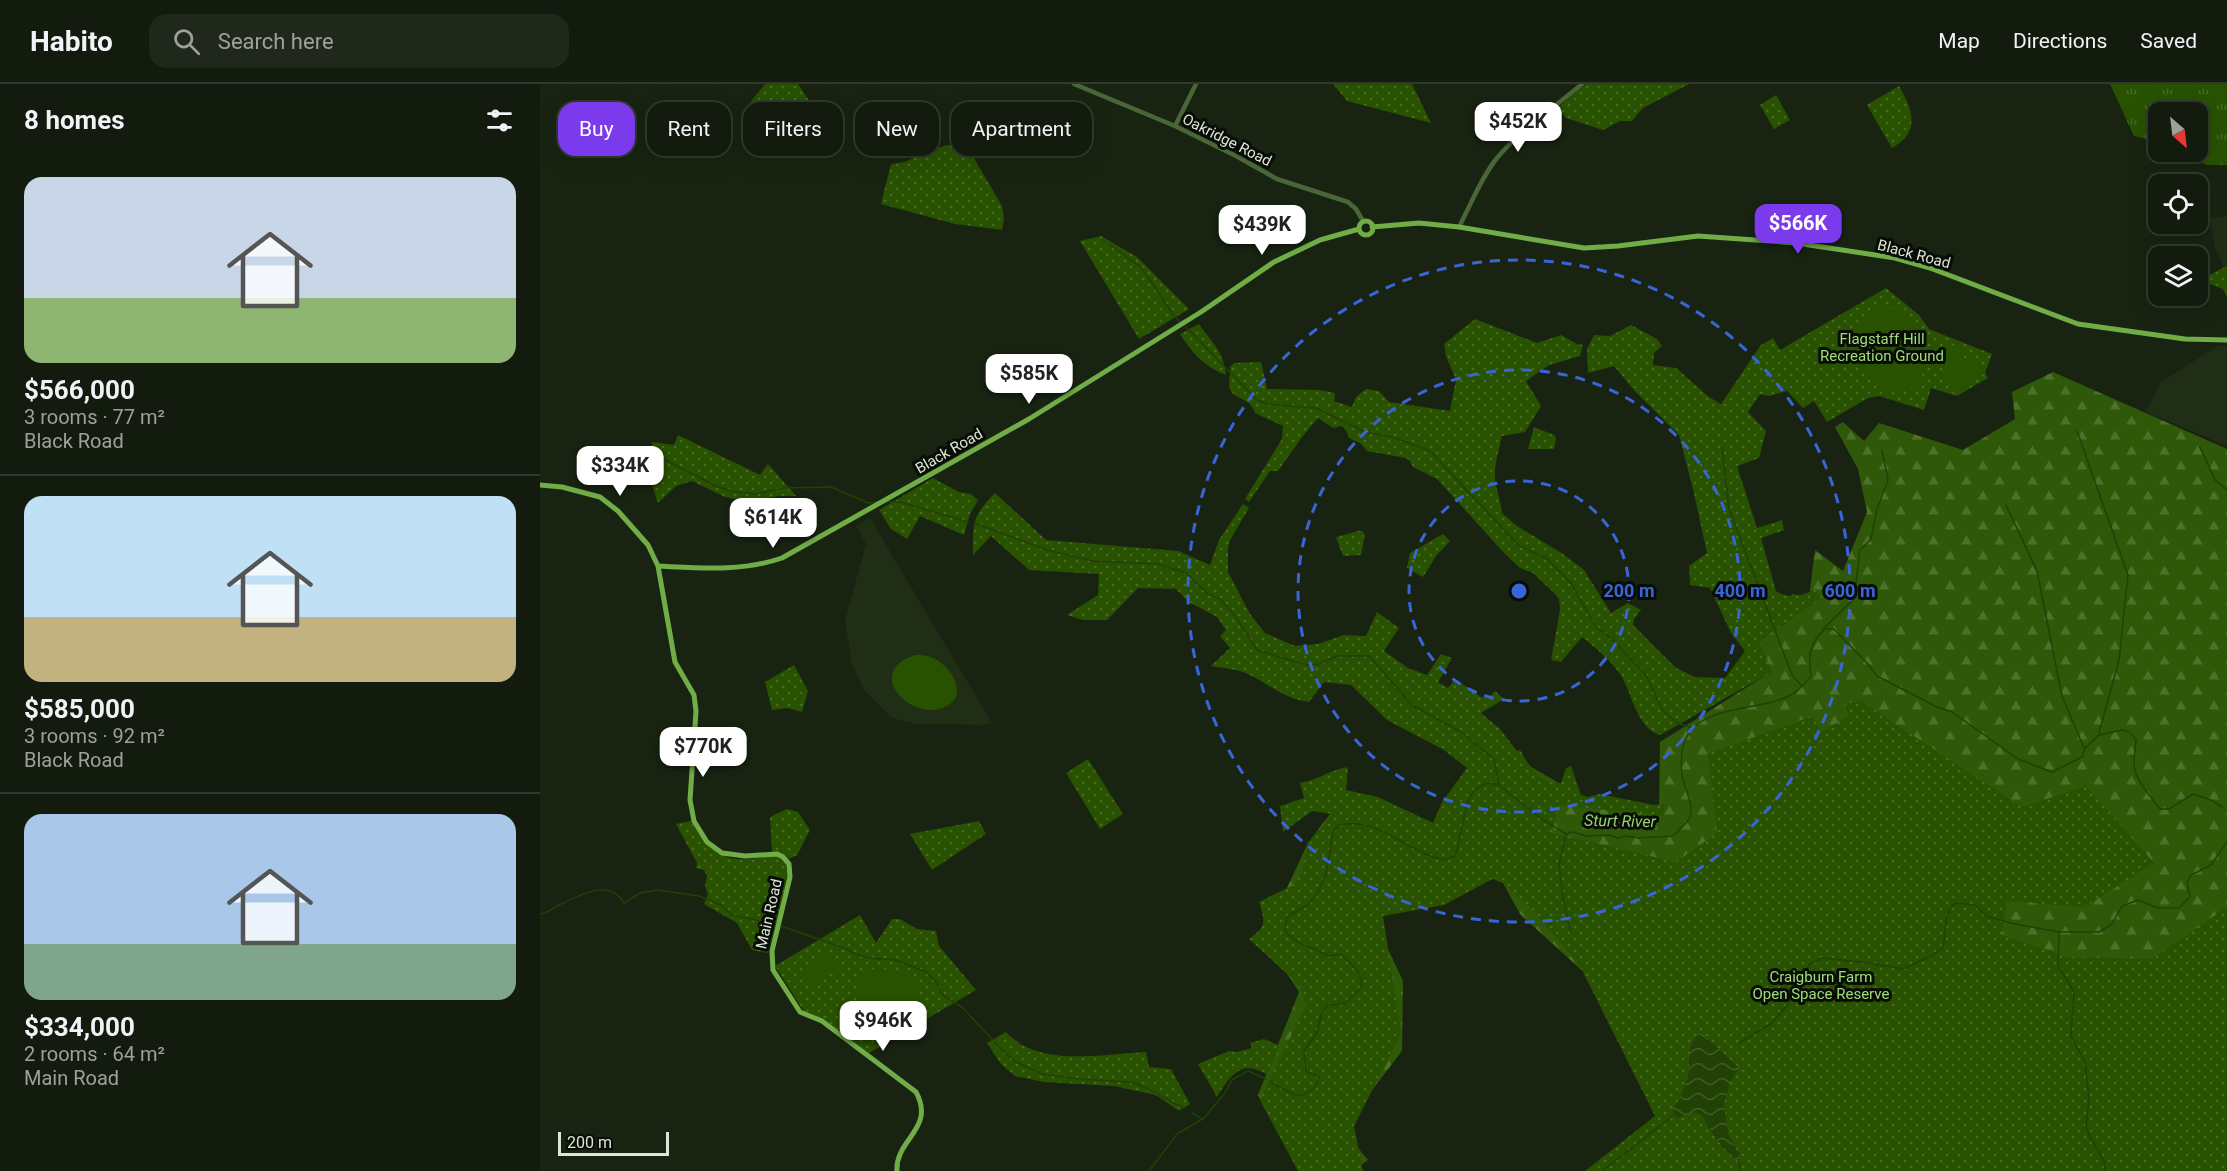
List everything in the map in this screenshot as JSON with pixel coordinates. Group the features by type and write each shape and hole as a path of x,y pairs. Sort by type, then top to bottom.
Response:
{"main road":[{"path":"1363,221 1371,223 1369,234 1359,229 1363,221"},
{"name":"Black Road","path":"1372,227 1419,223 1459,227 1584,248 1698,236 1808,245 1895,258 1930,268 2078,324 2185,339 2227,340"},
{"name":"Black Road","path":"658,566 748,567 782,558 1029,419 1182,324 1274,262 1320,240 1359,229"},
{"name":"Main Road","path":"540,485 562,487 591,494 609,503 648,545 658,566 675,662 694,695 696,711 690,800 694,821 707,842 722,852 745,856 777,854 789,864 790,877 772,951 772,965 801,1012 822,1021 916,1092 921,1102 921,1120 899,1158 897,1171"}],"street":[{"name":"Oakridge Road","path":"1074,84 1175,126 1277,179 1348,202 1356,209 1363,221"},
{"path":"1175,126 1196,84"},
{"path":"1459,227 1485,175 1497,157 1582,84"}],"shaded area":[{"path":"2227,216 2227,267 2224,267 2215,248 2210,218"},
{"path":"2217,346 2227,346 2227,446 2146,412 2160,383"},
{"path":"870,518 992,723 985,725 917,724 892,718 864,690 852,665 845,620 866,544 856,526"}],"green space":[{"path":"765,84 798,84 810,102 751,102"},
{"path":"1333,84 1412,84 1431,123 1347,101"},
{"path":"1586,84 1689,84 1643,108 1632,121 1620,121 1603,130 1566,118 1557,108"},
{"path":"2110,84 2227,84 2227,165 2206,165 2202,162 2208,162 2208,102 2148,102 2148,139 2134,136"},
{"path":"1899,86 1908,104 1912,120 1907,135 1892,148 1867,105"},
{"path":"1776,95 1790,120 1774,129 1760,105"},
{"path":"951,145 951,156 973,156 1002,206 1004,219 1002,230 955,224 881,204 891,164 919,156 939,156 939,148"},
{"path":"1101,236 1137,257 1189,309 1139,339 1080,241"},
{"path":"2227,267 2227,297 2223,289 2210,284 2208,276"},
{"name":"Flagstaff Hill Recreation Ground","path":"1886,288 1919,315 1929,329 1992,354 1985,373 1988,378 1957,396 1931,388 1924,410 1879,396 1868,398 1827,422 1814,401 1803,408 1787,391 1769,396 1760,394 1748,412 1766,431 1759,458 1737,466 1757,528 1782,520 1784,530 1761,538 1776,591 1791,596 1816,589 1822,598 1759,641 1772,672 1660,735 1652,732 1641,719 1618,671 1604,655 1582,637 1561,662 1551,660 1560,610 1559,598 1533,573 1520,568 1505,554 1437,479 1413,467 1406,458 1367,451 1360,443 1349,438 1342,426 1333,428 1318,418 1278,471 1270,471 1249,502 1245,499 1282,439 1283,426 1255,413 1250,404 1231,391 1230,367 1234,363 1261,362 1267,389 1319,390 1335,393 1334,401 1352,407 1356,397 1366,389 1379,391 1389,402 1450,411 1456,380 1446,356 1444,344 1475,319 1537,343 1561,335 1583,345 1580,356 1549,365 1526,381 1541,406 1525,432 1502,436 1495,474 1502,513 1517,526 1563,554 1584,570 1611,613 1628,603 1641,610 1634,619 1633,625 1676,668 1695,677 1725,678 1745,651 1731,633 1710,588 1690,585 1689,566 1707,553 1679,435 1634,390 1614,366 1588,373 1587,349 1594,335 1610,336 1631,325 1657,339 1662,346 1654,353 1653,365 1676,368 1709,397 1721,404 1761,345 1773,338 1780,350"},
{"name":"Flagstaff Hill Recreation Ground","path":"1884,307 1897,310 1906,316 1920,336 1925,351 1926,365 1923,374 1912,387 1897,392 1881,389 1874,383 1866,373 1856,351 1856,329 1862,319 1871,312"},
{"path":"1199,324 1220,353 1226,375 1200,359 1180,334"},
{"path":"1956,344 1966,361 1974,356 1984,374 1953,393 1943,375 1951,370 1940,353"},
{"path":"993,368 1022,376 1017,394 988,386"},
{"path":"2053,372 2227,449 2227,1171 1587,975 1520,914 1503,883 1488,877 1373,917 1403,981 1402,1051 1352,1116 1352,1141 1368,1160 1353,1171 1306,1171 1258,1095 1299,992 1264,937 1308,843 1343,797 1428,830 1521,761 1591,802 1659,811 1660,742 1771,672 1759,641 1787,622 1792,594 1809,598 1815,550 1843,571 1867,512 1858,469 1835,427 1843,422 1864,441 1879,423 1963,450 2015,419 2012,392"},
{"path":"1534,427 1554,435 1556,438 1554,449 1528,449"},
{"path":"678,435 760,475 768,464 796,496 779,496 755,502 740,500 725,497 692,481 676,486 658,503 648,473 652,442 674,445"},
{"path":"933,478 959,492 971,494 978,500 970,514 964,535 920,516 907,539 891,529 879,510"},
{"name":"Craigburn Farm Open Space Reserve","path":"995,493 1046,540 1178,551 1210,565 1219,540 1243,504 1249,508 1230,540 1228,572 1250,614 1265,633 1295,646 1318,644 1344,635 1366,636 1377,612 1399,628 1384,651 1408,668 1427,675 1441,654 1452,658 1438,682 1448,688 1455,679 1481,697 1490,696 1495,691 1504,699 1481,713 1500,729 1517,751 1520,750 1531,768 1541,777 1547,781 1561,783 1566,768 1571,766 1581,795 1588,797 1599,794 1654,805 1664,804 1664,816 1559,805 1552,833 1676,862 1717,833 1708,754 1812,716 1821,732 1849,716 1844,705 1859,700 2022,807 2086,786 2154,863 2085,907 2006,901 2002,935 2068,957 2152,959 2227,907 2227,1171 1585,1171 1655,1116 1581,968 1533,910 1496,877 1444,905 1383,916 1401,1034 1354,1126 1363,1171 1298,1171 1260,1100 1306,1005 1298,984 1249,939 1259,931 1263,924 1259,902 1293,885 1302,872 1308,843 1332,814 1312,811 1283,832 1280,806 1304,798 1300,783 1348,767 1346,790 1378,797 1433,823 1442,802 1467,768 1444,750 1387,720 1351,685 1324,682 1309,702 1285,695 1244,672 1211,666 1230,648 1220,636 1226,630 1217,617 1189,602 1176,589 1138,588 1107,620 1083,620 1067,615 1098,595 1099,574 1029,570 991,536 973,555 975,521 982,508"},
{"path":"1362,531 1365,535 1361,555 1343,556 1336,537"},
{"path":"1443,534 1450,541 1436,556 1423,577 1407,568 1410,553"},
{"path":"915,655 933,658 946,667 951,674 957,689 956,696 945,707 932,710 919,708 907,702 892,683 893,673 900,663"},
{"path":"794,665 808,691 802,712 788,708 772,710 765,682"},
{"path":"1088,759 1123,814 1100,829 1066,773"},
{"path":"787,809 798,812 810,830 797,855 789,859 785,855 772,851 770,817"},
{"path":"691,821 707,843 720,854 738,859 777,856 786,864 788,877 768,953 752,950 737,923 704,904 708,894 705,886 707,876 704,870 696,868 697,863 676,824"},
{"path":"979,821 986,834 932,870 910,834"},
{"path":"860,915 876,943 892,919 900,919 917,929 936,931 939,946 976,990 869,1053 825,1020 803,1010 775,966"},
{"path":"830,953 839,969 811,985 802,969"},
{"path":"874,969 902,973 917,987 923,1007 915,1018 903,1023 891,1023 879,1019 861,1003 856,994 856,984 863,974"},
{"path":"1006,1032 1019,1043 1035,1051 1053,1055 1091,1056 1146,1052 1149,1067 1171,1069 1190,1104 1179,1111 1156,1095 1114,1086 1044,1082 1015,1076 1001,1064 987,1043"},
{"path":"1264,1039 1280,1046 1267,1074 1248,1068 1238,1071 1217,1097 1198,1064 1229,1051 1236,1052 1252,1048 1250,1043"}],"water":[{"path":"1701,1032 1739,1068 1729,1084 1724,1104 1728,1134 1739,1154 1739,1162 1718,1140 1702,1115 1694,1112 1677,1118 1672,1110 1687,1080 1691,1047"}],"waterway":[{"path":"1103,240 1142,268 1181,323"},
{"path":"1185,326 1257,400 1267,404 1316,408 1365,432 1392,437 1430,451 1518,545 1547,559 1571,583 1596,627 1611,638 1646,675 1662,710 1677,723 1693,728"},
{"path":"2077,431 2128,575 2119,660 2099,733"},
{"path":"1722,447 1729,509 1792,675 1801,685"},
{"path":"2200,447 2215,480 2227,490"},
{"path":"1823,629 1854,599 1860,550 1871,539 1877,509 1888,480 1882,450"},
{"path":"654,454 716,486 735,492 755,494 784,488 831,487 868,503 877,502"},
{"path":"887,502 900,502 968,522"},
{"path":"2006,505 2037,571 2062,696 2084,748"},
{"path":"974,523 1047,550 1093,561 1158,564 1186,573 1208,594 1220,599 1236,617 1257,650 1306,665 1319,664 1337,656 1369,656 1412,705 1461,732 1494,759 1499,785"},
{"name":"Sturt River","path":"1271,1082 1297,1095 1308,1093 1314,1088 1319,1077 1306,1071 1304,1051 1317,1032 1322,1012 1328,1005 1344,1004 1361,988 1359,974 1341,954 1328,956 1293,939 1285,930 1287,917 1309,904 1317,894 1326,874 1333,833 1338,825 1354,824 1381,830 1417,850 1444,860 1455,856 1471,796 1475,790 1487,783 1499,785 1539,817 1566,834 1573,832 1586,836 1610,835 1618,838 1673,836 1691,814 1681,760 1684,743 1694,727 1705,719 1719,714 1779,700 1797,691 1811,676 1811,651 1825,629 1834,629 1877,676 1937,707 1952,712 2018,759 2052,772 2082,757 2085,748 2099,735 2122,730 2129,732 2136,739 2134,763 2137,776 2160,809 2169,809 2193,794 2211,800 2222,807"},
{"path":"1566,834 1559,865 1571,933"},
{"path":"1739,1043 1771,1024 1789,1003 1809,965 1822,958 1903,969 1933,955 1943,947 1947,917 1956,903 1975,905 1986,916 2010,923 2059,932 2099,932 2112,924 2122,906 2138,900 2158,908 2179,908 2190,897 2187,883 2191,875 2211,865 2227,842"},
{"path":"540,914 593,891 611,891 618,895 624,903 640,893 657,890 699,896 721,905 732,915 777,925"},
{"path":"781,926 858,955 896,960 926,972 936,982 943,995 963,1008 1001,1049 1016,1062 1042,1074 1131,1082 1183,1108"},
{"path":"2059,933 2058,965 2074,992 2071,1036 2085,1062 2089,1100 2086,1126 2104,1161 2105,1171"},
{"name":"Sturt River","path":"1149,1171 1177,1134 1204,1118 1225,1093 1232,1080 1248,1071 1266,1079"},
{"path":"1192,1113 1201,1118"},
{"path":"1602,1171 1674,1115"},
{"path":"1739,1162 1740,1171"}]}
